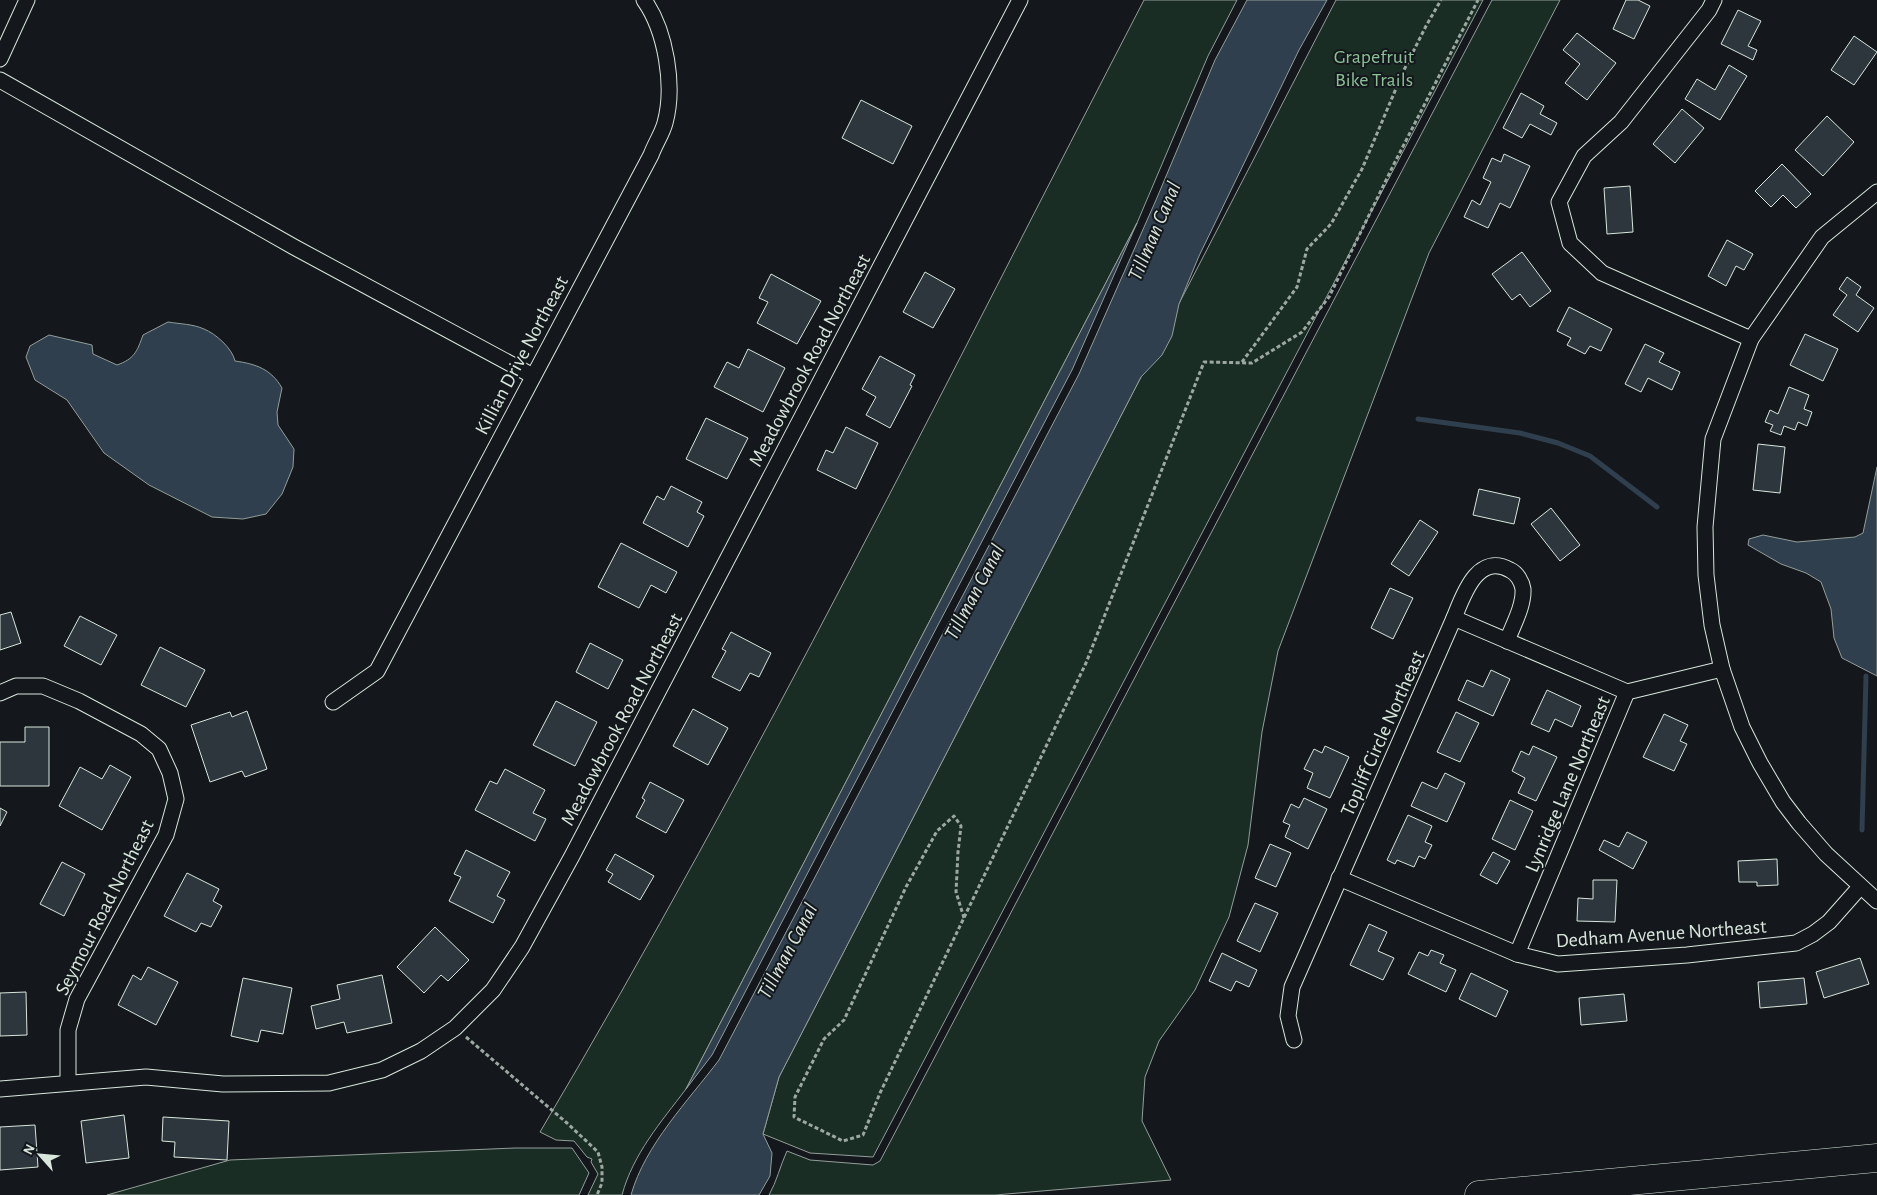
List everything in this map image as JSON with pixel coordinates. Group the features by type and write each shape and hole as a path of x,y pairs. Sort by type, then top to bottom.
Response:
{"highway":[{"path":"1479,1195 1877,1158"}],"street":[{"path":"0,59 27,0"},
{"name":"Killian Drive Northeast","path":"334,702 377,671 651,155 665,122 670,80 658,26 644,0"},
{"name":"Meadowbrook Road Northeast","path":"0,1089 146,1077 223,1084 329,1083 382,1070 422,1051 455,1028 493,990 522,947 572,856 1020,0"},
{"path":"1714,0 1709,10 1621,122 1584,156 1558,202 1570,243 1602,273 1751,339"},
{"path":"0,80 294,247 533,376"},
{"path":"1877,192 1822,237 1751,339 1713,439 1705,527 1706,575 1712,625 1722,669 1742,727 1783,802 1826,854 1877,901"},
{"path":"1507,641 1519,612 1523,588 1515,573 1501,566 1493,567 1476,575 1470,582 1454,618 1507,641 1627,692"},
{"name":"Topliff Circle Northeast","path":"1294,1040 1288,1016 1292,987 1454,618"},
{"name":"Lynridge Lane Northeast","path":"1517,954 1627,692 1722,669"},
{"name":"Seymour Road Northeast","path":"0,693 16,686 44,686 79,701 141,734 158,749 170,773 176,800 166,835 77,999 68,1030 68,1082"},
{"name":"Dedham Avenue Northeast","path":"1339,878 1517,954 1558,964 1687,955 1796,943 1813,934 1829,922 1860,887"}],"path":[{"path":"1242,362 1297,287 1307,249 1331,224 1362,169 1403,72 1441,0"},
{"path":"964,918 956,892 961,826 954,816 937,831 906,887 844,1020 824,1039 795,1097 794,1117 843,1141 863,1134 880,1093 964,918 1086,663 1204,362 1252,363 1302,332 1329,297 1394,164 1478,0"},
{"path":"455,1028 567,1123 598,1152 602,1167 602,1183 597,1195"}],"green space":[{"path":"1144,0 1237,0 1208,56 1137,223 686,1089 640,1152 622,1195 588,1195 598,1174 591,1162 592,1159 587,1157 574,1141 556,1140 540,1132 699,853 775,712 924,428"},
{"name":"Grapefruit Bike Trails","path":"1336,0 1483,0 873,1157 810,1153 763,1134 779,1077"},
{"path":"1492,0 1560,0 1429,253 1278,651 1262,732 1248,845 1229,917 1195,990 1159,1041 1145,1077 1142,1121 1171,1180 995,1195 769,1195 787,1151 810,1160 873,1165 880,1161"},
{"path":"515,1148 572,1148 589,1173 579,1195 107,1195 230,1160"}],"water":[{"name":"Tillman Canal","path":"1247,0 1327,0 1299,50 1199,256 1179,304 1172,336 1162,355 1141,377 779,1077 763,1134 772,1153 770,1176 759,1195 631,1195 646,1159 657,1141 719,1060 1079,374 1156,200 1215,60"},
{"path":"1137,223 1072,370 712,1055 686,1089"},
{"path":"168,322 195,326 209,331 227,346 235,361 262,368 273,376 282,388 277,412 278,425 294,449 293,467 282,494 266,514 243,519 212,517 149,485 104,453 67,400 35,380 26,357 30,346 49,335 92,345 93,354 117,365 134,354 143,335"},
{"path":"1877,467 1877,676 1842,658 1834,638 1831,609 1821,582 1806,573 1781,564 1748,545 1749,539 1763,535 1797,542 1855,537 1863,533"}],"building":[{"path":"1626,0 1638,0 1650,6 1634,39 1613,29"},
{"path":"1738,10 1761,21 1748,46 1757,50 1753,60 1721,44"},
{"path":"1577,33 1616,63 1587,100 1565,83 1580,64 1563,50"},
{"path":"1854,36 1877,52 1854,85 1831,70"},
{"path":"1729,65 1747,76 1720,120 1685,99 1697,79 1715,90"},
{"path":"1521,93 1544,106 1540,114 1557,123 1551,135 1530,124 1522,138 1503,128"},
{"path":"861,100 912,126 893,164 842,138"},
{"path":"1682,109 1704,128 1675,163 1653,144"},
{"path":"1827,116 1854,142 1823,176 1795,150"},
{"path":"1504,154 1530,166 1510,208 1500,203 1488,228 1464,217 1472,200 1480,205 1491,182 1483,178 1492,158 1501,162"},
{"path":"1782,164 1811,194 1796,208 1783,195 1771,207 1755,191"},
{"path":"1630,186 1633,232 1607,234 1604,188"},
{"path":"1727,240 1753,254 1744,270 1736,266 1726,286 1708,276"},
{"path":"1522,252 1551,291 1530,307 1520,294 1512,300 1492,274"},
{"path":"925,272 955,289 933,328 903,312"},
{"path":"771,274 821,301 797,344 757,323 768,302 759,298"},
{"path":"1847,277 1861,287 1856,295 1874,308 1858,332 1833,315 1847,295 1839,289"},
{"path":"1569,307 1612,329 1601,351 1590,346 1585,354 1567,345 1571,338 1557,331"},
{"path":"1805,334 1838,349 1823,381 1790,365"},
{"path":"1645,344 1664,353 1659,362 1680,372 1672,390 1648,378 1641,392 1625,384"},
{"path":"748,349 785,368 763,412 714,387 727,362 739,368"},
{"path":"880,356 915,375 910,385 912,386 890,428 866,415 876,397 862,389"},
{"path":"1789,387 1809,395 1804,409 1812,412 1807,426 1798,422 1795,430 1784,426 1781,435 1770,431 1773,425 1765,422 1770,410 1778,414"},
{"path":"706,418 748,438 727,479 686,459"},
{"path":"846,427 878,443 856,489 817,470 826,450 833,453"},
{"path":"1758,444 1785,447 1780,493 1753,490"},
{"path":"671,486 702,502 697,512 704,516 688,547 643,523 657,496 664,500"},
{"path":"1479,489 1520,498 1514,524 1473,515"},
{"path":"1551,508 1580,545 1560,561 1531,524"},
{"path":"1420,520 1438,532 1409,576 1391,564"},
{"path":"621,543 677,572 666,593 651,585 639,608 598,587"},
{"path":"1390,588 1413,598 1393,639 1371,628"},
{"path":"11,612 21,643 0,650 0,615"},
{"path":"80,616 117,635 101,665 64,646"},
{"path":"731,632 771,653 759,677 750,673 740,691 712,677 726,651 722,649"},
{"path":"590,643 623,660 608,689 576,672"},
{"path":"160,647 205,670 186,707 141,685"},
{"path":"1491,670 1510,679 1493,716 1458,700 1467,680 1483,687"},
{"path":"1547,690 1581,706 1572,727 1555,719 1549,732 1531,724"},
{"path":"556,701 597,722 575,766 533,745"},
{"path":"693,709 728,728 708,765 673,746"},
{"path":"247,711 267,769 245,777 242,771 210,782 191,725 230,712 232,717"},
{"path":"1456,712 1479,723 1460,762 1437,752"},
{"path":"1664,714 1688,725 1680,741 1687,744 1674,771 1643,757"},
{"path":"25,727 49,727 49,786 0,786 0,742 25,742"},
{"path":"1325,746 1349,757 1330,798 1307,788 1313,773 1304,769 1314,749 1322,753"},
{"path":"1533,746 1557,757 1536,801 1518,793 1525,778 1512,771 1521,751 1529,755"},
{"path":"110,765 131,777 102,830 59,806 80,767 102,779"},
{"path":"505,769 545,790 533,813 546,819 535,841 475,810 490,781 497,784"},
{"path":"1445,773 1465,783 1447,822 1411,806 1422,782 1437,789"},
{"path":"650,782 684,800 666,833 636,817 645,800 642,798"},
{"path":"1304,798 1327,809 1308,849 1285,837 1290,825 1283,822 1291,804 1299,808"},
{"path":"1510,800 1533,811 1515,850 1492,839"},
{"path":"0,808 7,812 0,826"},
{"path":"1408,815 1432,826 1425,842 1432,845 1425,859 1419,856 1414,867 1397,860 1395,864 1387,860"},
{"path":"1627,832 1647,842 1633,869 1599,850 1604,840 1619,847"},
{"path":"1270,844 1291,853 1276,887 1255,878"},
{"path":"466,850 510,872 497,896 505,900 493,923 449,901 461,877 454,874"},
{"path":"1493,852 1510,861 1497,884 1480,875"},
{"path":"615,854 654,876 640,900 608,882 613,874 606,870"},
{"path":"1777,859 1778,885 1757,886 1757,882 1739,882 1738,861"},
{"path":"62,862 85,874 64,916 40,904"},
{"path":"187,873 219,889 213,901 222,906 211,927 201,923 196,932 164,916"},
{"path":"1593,880 1617,880 1615,922 1577,921 1578,898 1593,899"},
{"path":"1255,903 1278,913 1260,952 1237,941"},
{"path":"1369,924 1387,932 1378,951 1394,958 1383,980 1350,965"},
{"path":"435,927 469,960 448,981 441,975 424,993 397,967"},
{"path":"1431,950 1444,955 1440,963 1456,970 1446,992 1408,974 1419,952 1428,956"},
{"path":"1222,953 1257,970 1249,987 1236,981 1231,991 1209,981"},
{"path":"1860,958 1869,984 1824,998 1816,972"},
{"path":"148,967 178,982 156,1025 118,1005 133,975 141,980"},
{"path":"1471,973 1508,991 1496,1017 1459,999"},
{"path":"382,975 392,1023 347,1033 344,1022 316,1029 311,1006 340,999 337,985"},
{"path":"243,978 292,988 283,1034 261,1030 258,1042 231,1036"},
{"path":"1804,978 1807,1004 1760,1008 1758,982"},
{"path":"26,992 27,1035 0,1036 0,993"},
{"path":"1624,994 1627,1021 1581,1025 1579,998"},
{"path":"124,1115 129,1158 86,1163 81,1121"},
{"path":"163,1117 229,1121 227,1160 174,1157 175,1142 162,1141"},
{"path":"35,1125 38,1167 0,1170 0,1127"}],"waterway":[{"path":"1418,419 1520,433 1558,443 1590,456 1657,507"},
{"path":"1862,830 1866,676"}]}
